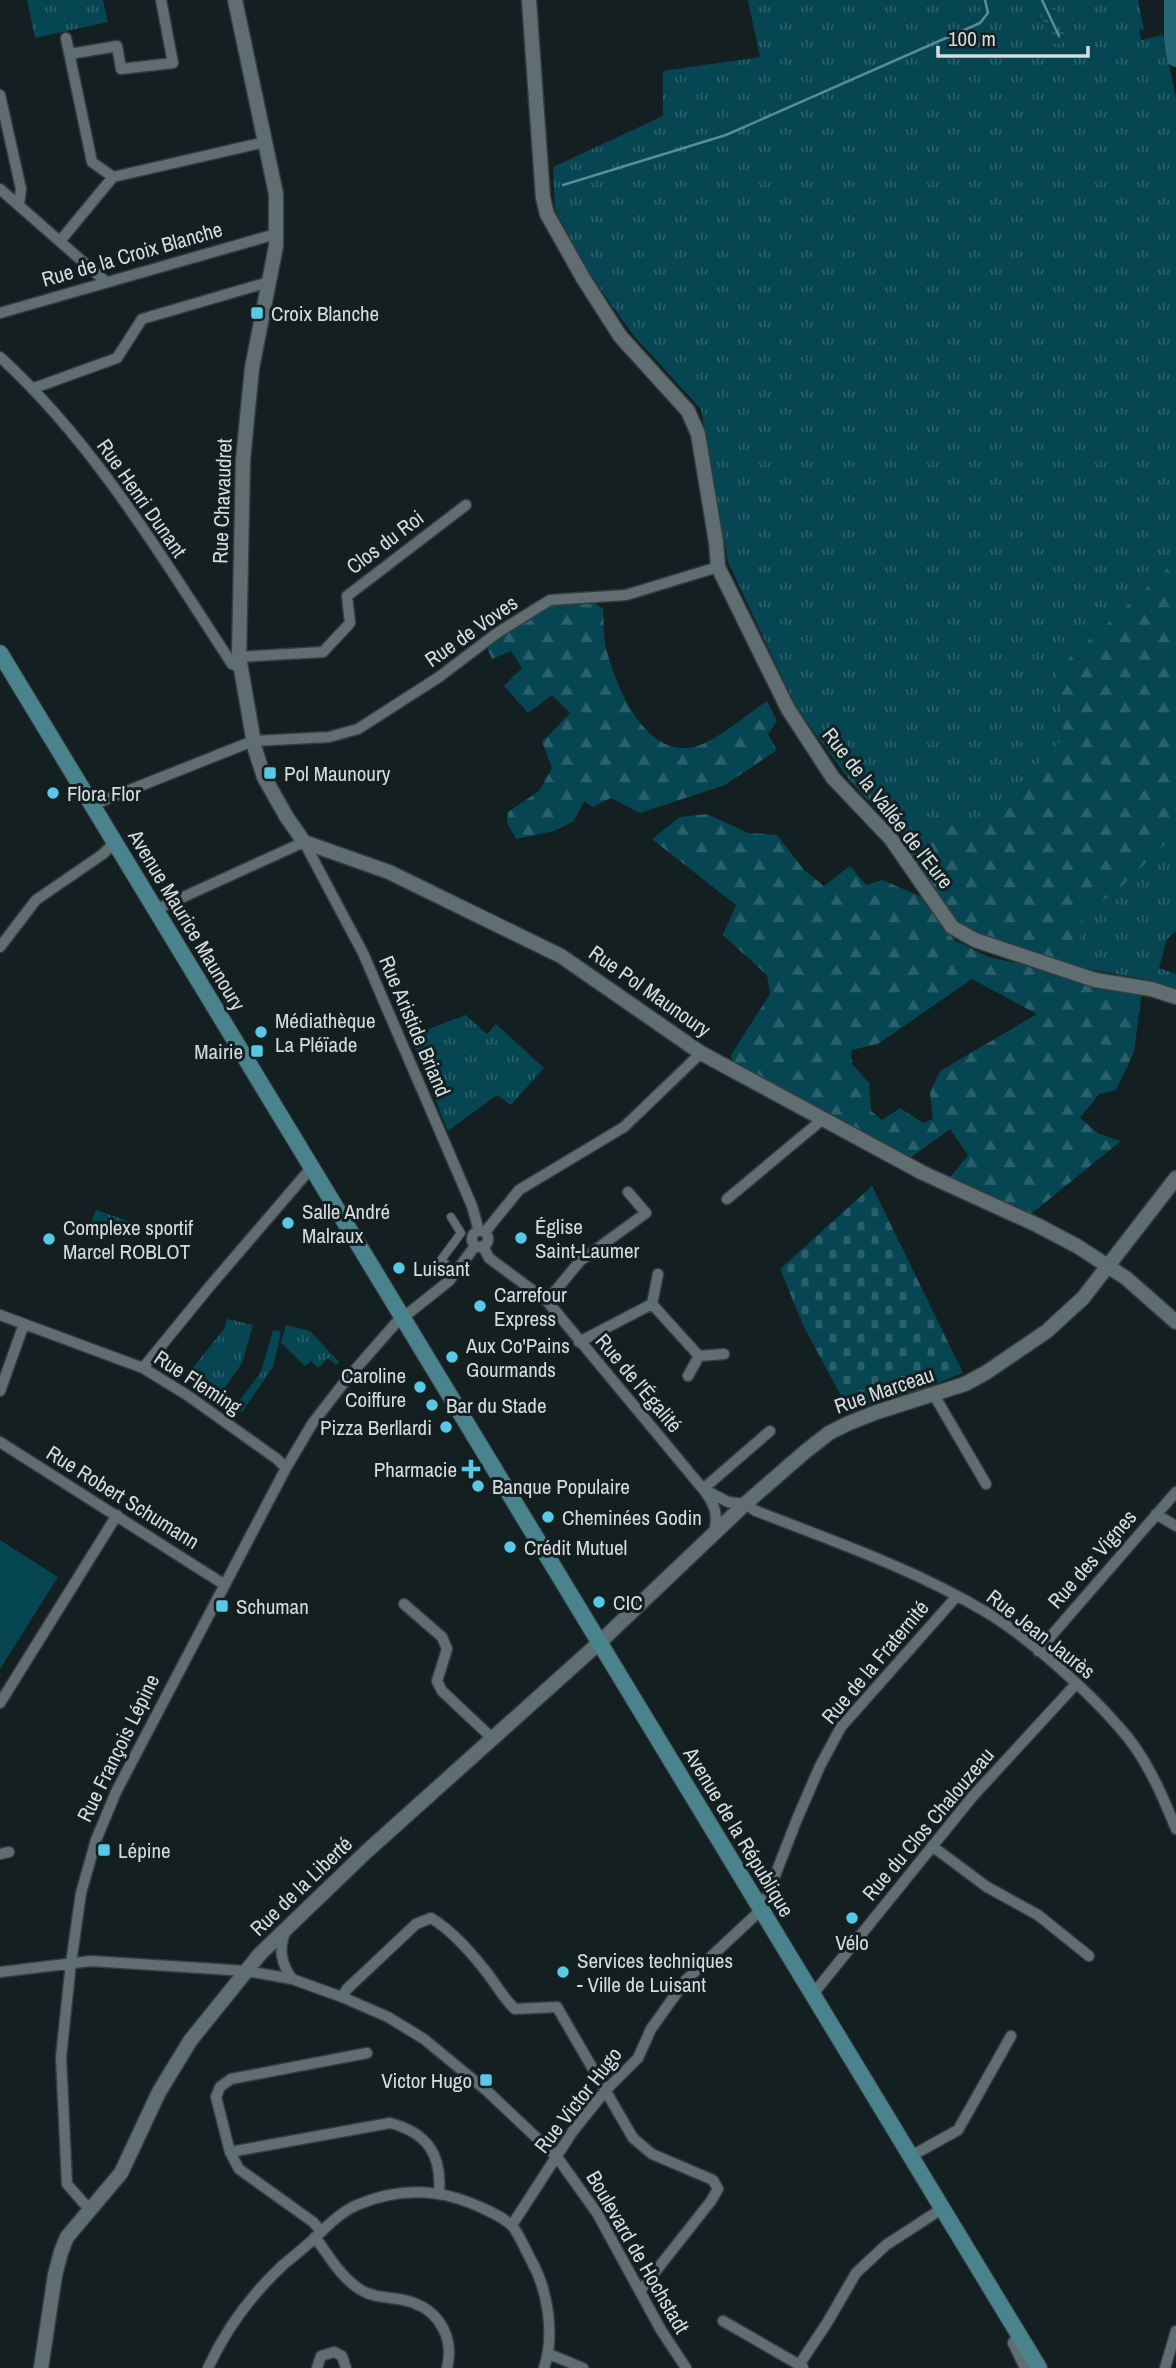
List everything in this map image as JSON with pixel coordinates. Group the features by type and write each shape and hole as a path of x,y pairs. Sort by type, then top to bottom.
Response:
{"main road":[{"name":"Avenue Maurice Maunoury","path":"0,653 403,1317"},
{"name":"Avenue de la République","path":"403,1317 1039,2368"}],"street":[{"path":"70,54 117,46 121,69 173,63 161,0"},
{"name":"Rue Chavaudret","path":"235,0 276,194 276,246 252,368 243,460 240,663 253,741 264,777 304,842"},
{"name":"Rue de la Vallée de l'Eure","path":"528,0 543,198 547,214 620,336 688,411 698,434 718,567 788,709 833,778 891,839 952,927 975,940 1095,979 1176,996"},
{"path":"66,38 92,162 113,177"},
{"path":"0,95 21,189 19,205"},
{"path":"60,241 113,177 266,147"},
{"path":"0,189 105,281"},
{"name":"Rue de la Croix Blanche","path":"0,313 276,233"},
{"path":"34,388 117,358 142,319 268,282"},
{"name":"Rue Henri Dunant","path":"0,357 34,388 63,421 139,523 232,664 240,663"},
{"name":"Clos du Roi","path":"240,663 323,652 350,623 347,596 466,505"},
{"name":"Rue de Voves","path":"92,805 253,741 329,737 358,729 439,677 497,633 550,600 626,595 718,567"},
{"path":"0,947 36,900 103,854 115,842"},
{"path":"157,909 304,842"},
{"name":"Rue Pol Maunoury","path":"304,842 389,872 561,956 701,1053 923,1173 1077,1246 1146,1294 1176,1322"},
{"name":"Rue Aristide Briand","path":"304,842 373,975 482,1231"},
{"path":"479,1246 488,1238 482,1231 519,1190 624,1127 701,1053"},
{"path":"727,1199 823,1119"},
{"path":"144,1367 312,1167"},
{"name":"Rue Marceau","path":"600,1642 745,1504 829,1433 877,1412 965,1384 1046,1331 1083,1298 1176,1178"},
{"path":"547,1301 580,1261 646,1213 628,1192"},
{"path":"451,1217 461,1233 439,1259 456,1273"},
{"name":"Rue François Lépine","path":"89,2209 67,2184 61,2057 81,1893 96,1840 116,1792 286,1468 312,1424 346,1380 403,1317 439,1291 479,1246"},
{"name":"Rue de l'Égalité","path":"479,1246 489,1258 547,1301 703,1489 713,1502 718,1519 713,1535"},
{"path":"652,1304 658,1274"},
{"path":"579,1342 652,1304"},
{"path":"652,1304 699,1356"},
{"name":"Rue Fleming","path":"0,1315 144,1367 277,1459 286,1468"},
{"path":"0,1391 24,1324"},
{"path":"699,1356 724,1354"},
{"path":"688,1376 699,1356"},
{"path":"934,1395 986,1485"},
{"path":"703,1489 770,1431"},
{"name":"Rue Robert Schumann","path":"0,1442 225,1585"},
{"name":"Rue de l'Égalité","path":"703,1489 728,1502 745,1504"},
{"name":"Rue des Vignes","path":"1038,1651 1176,1492"},
{"name":"Rue Jean Jaurès","path":"745,1504 860,1551 988,1613 1038,1651 1121,1728 1149,1772 1176,1829"},
{"path":"1156,1514 1176,1526"},
{"path":"0,1703 117,1515"},
{"name":"Rue de la Fraternité","path":"762,1909 797,1818 841,1727 957,1596"},
{"path":"404,1604 442,1637 446,1649 437,1681 442,1691 492,1738"},
{"name":"Rue de la Liberté","path":"89,2209 121,2173 159,2092 190,2041 247,1971 287,1928 600,1642"},
{"name":"Rue du Clos Chalouzeau","path":"813,1994 973,1796 1076,1684"},
{"path":"932,1846 987,1887 1038,1915 1089,1956"},
{"name":"Rue Victor Hugo","path":"512,2225 573,2131 606,2090 638,2057 651,2029 686,1980 762,1909"},
{"path":"342,1997 347,1989 416,1924 431,1918 444,1926 485,1970 504,1999 515,2009 557,2007 633,2138 652,2154 713,2180 718,2189 711,2202 640,2291"},
{"path":"287,1928 282,1941 281,1956 292,1979"},
{"name":"Boulevard de Hochstadt","path":"0,1972 91,1961 247,1971 292,1979 388,2017 424,2039 488,2091 557,2157 597,2213 661,2330 686,2368"},
{"path":"911,2156 958,2130 1011,2036"},
{"path":"367,2053 231,2079 220,2087 216,2097 229,2152 239,2169 313,2222 343,2275 362,2291 379,2297 413,2302 430,2312 443,2326 449,2341 447,2368"},
{"path":"229,2152 390,2123 402,2126 429,2146 437,2158 441,2173 439,2193"},
{"path":"208,2368 236,2318 259,2290 318,2234 356,2205 400,2191 439,2193 469,2202 512,2225 536,2268 547,2301 549,2354 544,2368"},
{"path":"723,2321 802,2366 856,2273 886,2245 943,2208"},
{"path":"41,2368 61,2252 67,2237 89,2209"},
{"path":"1165,2368 1176,2331"},
{"path":"1019,2334 1013,2343 1025,2368"},
{"path":"317,2368 321,2356 334,2352 342,2356 346,2368"},
{"path":"549,2354 583,2368"}],"green space":[{"path":"27,0 103,0 108,22 35,38"},
{"path":"748,0 1138,0 1144,30 1139,29 1141,40 1163,35 1176,98 1176,931 1167,939 1159,968 1176,974 1176,989 1150,980 1065,965 980,919 850,781 796,707 728,562 701,409 633,335 585,267 555,209 553,167 663,116 663,71 760,57"},
{"path":"1034,0 1052,0 1065,32 1061,43 1056,45 1051,41"},
{"path":"1176,561 1176,833 1113,895 1084,910 1076,967 992,941 953,922 905,844 937,816 984,819 1064,737 1057,669"},
{"path":"592,601 603,609 606,647 626,701 636,718 661,742 677,747 702,744 721,734 767,701 777,721 768,734 777,750 725,785 640,813 611,798 593,807 584,801 574,821 554,831 516,839 507,823 508,812 539,791 552,768 542,742 570,713 552,695 528,713 504,686 522,668 511,651 492,659 486,645 538,611 555,604"},
{"path":"707,814 748,833 777,835 804,870 824,886 850,866 866,885 882,880 924,898 954,940 989,957 1142,991 1134,1052 1116,1090 1099,1094 1080,1118 1099,1134 1121,1141 1031,1214 949,1179 968,1155 950,1129 910,1158 733,1066 731,1055 770,994 767,975 723,935 736,905 652,839 680,817","holes":["972,979 1037,1014 940,1071 930,1093 933,1119 923,1123 900,1108 882,1120 871,1111 869,1083 852,1064 851,1050 878,1044"]},
{"path":"466,1015 487,1034 496,1024 544,1068 511,1105 497,1095 448,1131 410,1036"},
{"path":"872,1186 963,1373 918,1391 848,1409 804,1327 780,1269"},
{"path":"96,1210 128,1221 122,1238 90,1225"},
{"path":"227,1319 253,1325 242,1363 219,1396 188,1374 224,1329"},
{"path":"286,1325 310,1331 339,1362 336,1365 328,1358 318,1368 311,1361 305,1366 281,1343"},
{"path":"273,1330 281,1332 273,1367 242,1412 235,1407 261,1372"},
{"path":"0,1540 58,1577 0,1669"}],"waterway":[{"path":"563,185 726,135 980,23 988,13 985,0"},
{"path":"1042,0 1059,36"},
{"path":"1173,0 1176,58"}],"place":[{"name":"Croix Blanche","path":"257,313"},
{"name":"Pol Maunoury","path":"270,773"},
{"name":"Flora Flor","path":"53,793"},
{"name":"Médiathèque La Pléïade","path":"261,1032"},
{"name":"Mairie","path":"257,1051"},
{"name":"Salle André Malraux","path":"288,1223"},
{"name":"Église Saint-Laumer","path":"521,1238"},
{"name":"Complexe sportif Marcel ROBLOT","path":"49,1239"},
{"name":"Luisant","path":"399,1268"},
{"name":"Carrefour Express","path":"480,1306"},
{"name":"Aux Co'Pains Gourmands","path":"452,1357"},
{"name":"Caroline Coiffure","path":"420,1387"},
{"name":"Bar du Stade","path":"432,1405"},
{"name":"Pizza Berllardi","path":"446,1427"},
{"name":"Pharmacie","path":"471,1469"},
{"name":"Banque Populaire","path":"478,1486"},
{"name":"Cheminées Godin","path":"548,1517"},
{"name":"Crédit Mutuel","path":"510,1547"},
{"name":"CIC","path":"599,1602"},
{"name":"Schuman","path":"222,1606"},
{"name":"Lépine","path":"104,1850"},
{"name":"Vélo","path":"852,1918"},
{"name":"Services techniques - Ville de Luisant","path":"563,1972"},
{"name":"Victor Hugo","path":"486,2080"}]}
